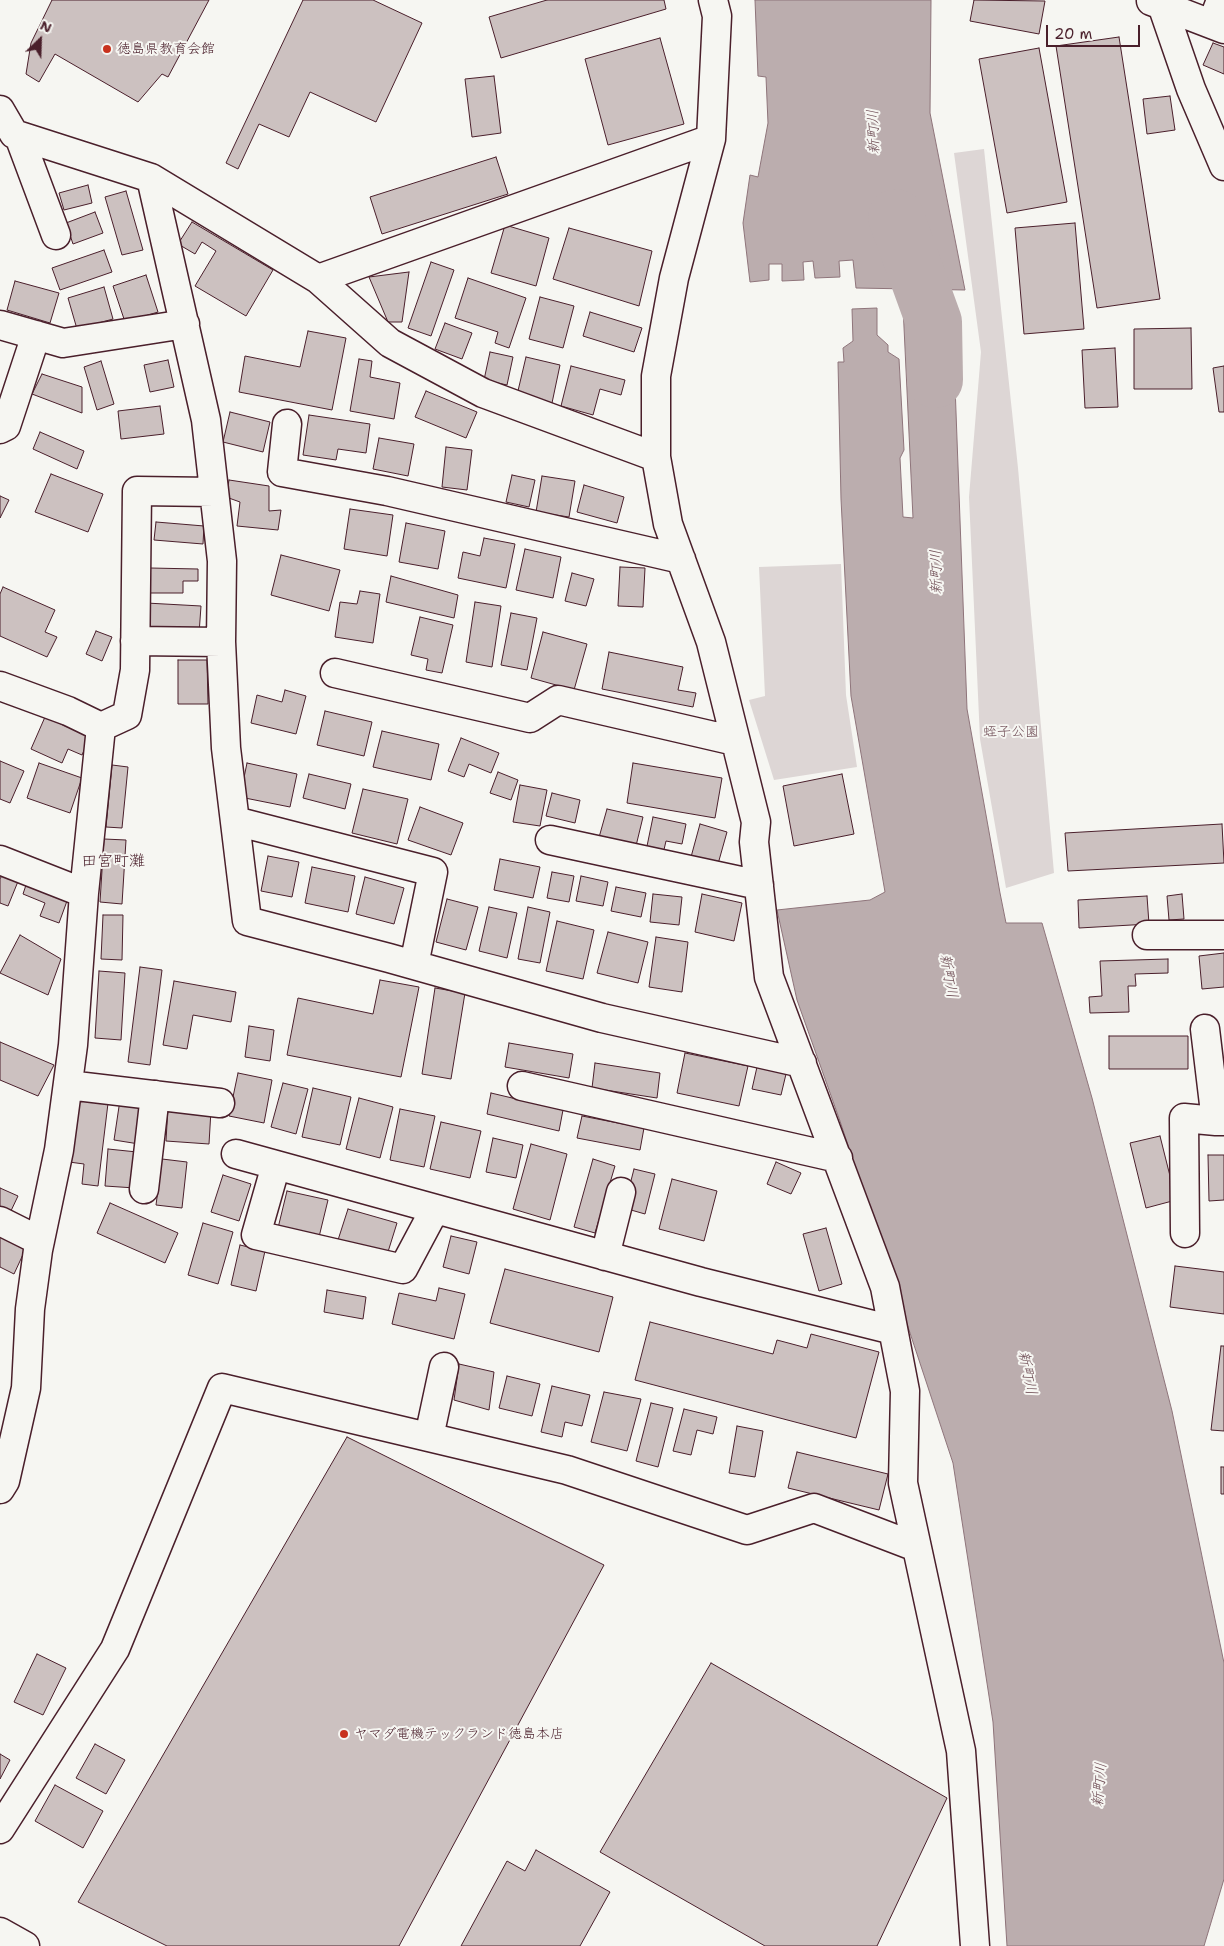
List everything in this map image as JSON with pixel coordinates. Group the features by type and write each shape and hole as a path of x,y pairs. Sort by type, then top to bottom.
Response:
{"street":[{"path":"713,0 717,16 711,139 674,278 656,376 656,457 668,524 711,642 756,822 754,842 770,977 885,1287 905,1391 902,1483 961,1751 975,1946"},
{"path":"1154,2 1219,17"},
{"path":"1154,2 1224,166"},
{"path":"0,110 14,134 151,178 318,279 390,343 484,393 656,457"},
{"path":"19,136 56,235"},
{"path":"318,279 711,139"},
{"path":"151,178 206,420 222,561 220,642 226,748 247,922 414,965 602,1018 802,1063"},
{"path":"0,325 63,343 185,324"},
{"path":"0,429 6,426 36,335"},
{"path":"287,424 282,472 387,492 681,559"},
{"path":"101,727 127,715 135,670 137,491 214,492"},
{"path":"135,641 220,642"},
{"path":"335,673 530,718 558,700 735,741"},
{"path":"0,686 68,711 101,727"},
{"path":"0,1490 4,1481 26,1388 30,1309 40,1241 59,1150 68,1084 73,1045 84,893 101,727"},
{"path":"235,821 433,872 414,965"},
{"path":"550,840 759,885"},
{"path":"0,860 84,893"},
{"path":"1148,935 1224,935"},
{"path":"1185,1233 1184,1118 1220,1121 1206,1029"},
{"path":"68,1084 220,1103"},
{"path":"522,1086 838,1158"},
{"path":"144,1189 155,1096"},
{"path":"236,1154 701,1282 894,1330"},
{"path":"276,1165 256,1235 403,1269 435,1209"},
{"path":"605,1256 621,1192"},
{"path":"0,1221 40,1241"},
{"path":"429,1437 444,1367"},
{"path":"0,1829 115,1649 222,1388 567,1470 747,1530 814,1508 916,1547"},
{"path":"0,1932 25,1946"}],"green space":[{"name":"蛭子公園","path":"984,149 1018,468 1054,873 1006,888 980,739 969,497 981,352 954,153"},
{"path":"841,564 846,695 857,767 774,780 749,700 765,696 759,567"}],"water":[{"path":"755,0 931,0 930,113 965,290 856,288 853,260 839,261 840,277 815,278 813,261 803,262 804,280 782,281 782,264 769,264 769,280 750,282 743,223 750,175 758,177 768,123 766,77 758,76"},
{"path":"952,304 967,709 1006,923 1042,923 1092,1098 1172,1411 1224,1663 1224,1879 1204,1946 1007,1946 993,1722 953,1463 840,1121 797,1000 777,910 870,900 885,892 851,696 841,499 838,362 844,362 843,348 853,341 852,309 877,308 877,335 888,345 888,352 899,359 904,450 900,458 903,517 913,518 903,306"}],"building":[{"name":"徳島県教育会館","path":"52,0 209,0 168,77 162,74 138,102 55,54 39,82 26,74 31,43"},
{"path":"303,0 373,0 422,23 376,122 310,92 289,137 259,124 238,169 226,163"},
{"path":"547,0 664,0 666,9 501,58 489,17"},
{"path":"974,0 1045,1 1039,34 970,21"},
{"path":"1119,37 1160,299 1097,308 1056,46"},
{"path":"660,38 684,124 608,145 585,59"},
{"path":"1213,43 1224,47 1224,74 1203,65"},
{"path":"1039,48 1067,202 1007,213 979,59"},
{"path":"494,76 501,133 472,137 465,79"},
{"path":"1170,96 1175,130 1147,134 1143,99"},
{"path":"496,157 508,194 382,234 370,197"},
{"path":"88,185 92,203 64,210 59,193"},
{"path":"126,191 143,250 122,255 105,197"},
{"path":"95,212 103,233 73,244 66,223"},
{"path":"192,222 273,270 246,316 195,286 216,251 202,242 195,254 178,244"},
{"path":"1075,223 1084,329 1024,334 1015,228"},
{"path":"505,225 549,238 536,286 491,273"},
{"path":"569,228 652,251 639,306 553,279"},
{"path":"104,250 112,272 60,290 52,268"},
{"path":"431,262 454,270 431,336 408,328"},
{"path":"409,272 402,322 388,322 369,277"},
{"path":"146,275 158,312 125,322 113,286"},
{"path":"468,278 526,298 509,348 495,343 498,332 455,318"},
{"path":"15,281 59,293 50,323 7,310"},
{"path":"104,287 113,319 77,329 68,298"},
{"path":"540,297 574,306 563,348 529,339"},
{"path":"590,312 642,328 634,352 583,336"},
{"path":"445,323 472,333 462,359 435,349"},
{"path":"1191,328 1192,389 1134,389 1134,329"},
{"path":"308,331 346,338 332,410 239,392 245,356 300,367"},
{"path":"1115,348 1118,407 1085,408 1082,350"},
{"path":"490,352 513,357 507,385 484,380"},
{"path":"526,357 560,365 552,403 517,395"},
{"path":"359,359 372,361 370,377 400,383 394,419 350,411"},
{"path":"168,360 174,387 150,392 144,365"},
{"path":"101,361 114,404 97,410 84,367"},
{"path":"571,366 625,380 621,395 600,389 593,415 561,406"},
{"path":"1224,366 1224,412 1219,412 1213,368"},
{"path":"42,374 82,387 82,413 32,394"},
{"path":"426,391 477,412 466,438 415,417"},
{"path":"160,406 164,434 121,439 118,411"},
{"path":"230,412 270,422 263,452 223,442"},
{"path":"309,415 370,424 366,453 338,449 336,460 303,455"},
{"path":"40,432 84,451 77,469 33,449"},
{"path":"379,438 414,444 408,476 373,469"},
{"path":"446,447 472,450 467,490 442,487"},
{"path":"51,474 103,494 88,532 35,512"},
{"path":"512,475 535,480 529,507 506,502"},
{"path":"542,476 575,481 569,517 536,512"},
{"path":"229,480 269,486 269,511 281,510 278,530 237,526 240,502 226,497"},
{"path":"584,485 624,497 617,523 577,512"},
{"path":"0,496 9,500 0,518"},
{"path":"350,509 393,515 387,556 344,549"},
{"path":"156,522 204,526 203,544 154,540"},
{"path":"406,523 445,531 438,569 399,562"},
{"path":"484,538 515,544 506,588 458,578 463,552 480,556"},
{"path":"525,549 561,557 553,598 516,590"},
{"path":"281,555 340,570 329,611 271,595"},
{"path":"620,567 645,568 643,607 618,606"},
{"path":"150,568 198,569 198,581 183,581 183,593 150,593"},
{"path":"572,573 594,579 586,606 565,601"},
{"path":"391,576 458,595 454,618 386,602"},
{"path":"3,587 55,610 45,632 57,637 47,657 0,636 0,594"},
{"path":"360,591 380,594 373,643 335,637 340,602 357,604"},
{"path":"475,602 501,606 492,667 466,662"},
{"path":"146,603 201,606 199,634 145,630"},
{"path":"511,613 537,618 527,670 501,665"},
{"path":"420,617 453,625 442,673 426,670 428,659 411,655"},
{"path":"96,631 112,637 102,661 86,654"},
{"path":"543,632 587,644 574,690 531,678"},
{"path":"609,652 683,667 678,690 696,693 693,707 602,689"},
{"path":"178,660 207,660 208,704 178,704"},
{"path":"285,690 306,696 296,734 251,723 257,695 282,702"},
{"path":"325,711 372,722 364,756 317,745"},
{"path":"45,717 90,737 82,755 68,749 62,763 31,749"},
{"path":"382,731 439,744 431,780 373,767"},
{"path":"461,738 499,753 491,773 469,764 464,777 448,771"},
{"path":"0,761 24,771 10,803 0,799"},
{"path":"39,763 82,778 70,813 27,798"},
{"path":"247,763 297,774 290,807 240,797"},
{"path":"633,763 722,778 715,818 627,803"},
{"path":"112,765 128,767 122,828 106,827"},
{"path":"498,772 518,780 511,800 490,793"},
{"path":"309,774 351,784 345,809 303,798"},
{"path":"842,774 854,834 794,846 783,786"},
{"path":"520,785 547,790 540,826 513,822"},
{"path":"363,789 408,799 397,844 352,833"},
{"path":"552,793 580,800 575,823 546,816"},
{"path":"420,807 463,823 451,855 408,840"},
{"path":"607,809 643,817 635,850 598,841"},
{"path":"653,817 686,824 682,844 666,841 663,854 646,851"},
{"path":"700,824 727,832 718,864 691,857"},
{"path":"1222,824 1224,863 1068,871 1065,833"},
{"path":"104,839 126,840 122,904 100,902"},
{"path":"268,856 299,862 292,897 261,891"},
{"path":"500,859 540,867 533,898 494,890"},
{"path":"312,867 355,876 348,912 305,903"},
{"path":"552,872 574,876 569,902 547,898"},
{"path":"3,873 19,879 8,906 0,903 0,879"},
{"path":"581,876 608,882 603,906 576,901"},
{"path":"365,877 404,888 394,924 356,914"},
{"path":"28,879 67,901 59,923 40,916 45,903 23,894"},
{"path":"616,887 646,893 641,917 611,911"},
{"path":"653,894 682,897 679,925 650,922"},
{"path":"702,894 742,903 734,941 695,932"},
{"path":"1182,894 1184,919 1169,920 1167,896"},
{"path":"1147,896 1149,924 1079,928 1078,900"},
{"path":"447,899 478,907 466,950 436,942"},
{"path":"489,907 517,913 507,958 479,951"},
{"path":"528,907 550,912 540,963 518,959"},
{"path":"103,915 123,915 122,960 101,959"},
{"path":"557,921 594,930 583,979 546,971"},
{"path":"608,932 648,942 638,983 597,973"},
{"path":"20,935 61,959 48,995 0,973"},
{"path":"656,937 688,942 682,992 649,987"},
{"path":"1224,953 1224,987 1202,989 1199,956"},
{"path":"1168,959 1168,973 1135,974 1136,986 1128,986 1129,1012 1090,1013 1089,997 1102,996 1100,961"},
{"path":"140,967 162,970 150,1065 128,1062"},
{"path":"99,971 125,973 121,1040 95,1038"},
{"path":"380,980 419,987 401,1077 287,1055 298,998 373,1014"},
{"path":"174,981 236,992 231,1022 193,1015 187,1049 163,1045"},
{"path":"435,988 465,993 451,1079 422,1074"},
{"path":"249,1026 274,1030 270,1061 245,1057"},
{"path":"1109,1036 1188,1036 1188,1069 1109,1069"},
{"path":"0,1042 54,1065 38,1096 0,1080"},
{"path":"509,1043 573,1054 569,1078 505,1067"},
{"path":"685,1053 748,1066 739,1106 677,1093"},
{"path":"595,1063 660,1073 657,1098 592,1088"},
{"path":"757,1067 786,1074 781,1095 752,1089"},
{"path":"238,1073 272,1080 264,1123 229,1116"},
{"path":"283,1083 308,1089 296,1134 271,1127"},
{"path":"313,1088 351,1097 340,1145 302,1137"},
{"path":"77,1091 109,1095 98,1186 82,1184 84,1164 69,1162"},
{"path":"491,1093 563,1110 559,1131 487,1114"},
{"path":"359,1098 393,1107 380,1158 346,1149"},
{"path":"120,1100 145,1104 139,1144 114,1140"},
{"path":"168,1106 211,1110 209,1144 166,1141"},
{"path":"400,1109 435,1116 424,1167 390,1160"},
{"path":"582,1116 644,1128 640,1150 577,1138"},
{"path":"441,1122 481,1131 470,1178 430,1169"},
{"path":"1160,1136 1176,1200 1146,1208 1130,1143"},
{"path":"493,1138 523,1145 516,1178 486,1172"},
{"path":"531,1144 567,1154 550,1220 513,1209"},
{"path":"108,1149 137,1152 135,1188 105,1186"},
{"path":"1208,1155 1224,1155 1224,1200 1209,1201"},
{"path":"162,1159 187,1162 182,1208 156,1205"},
{"path":"593,1159 615,1166 595,1233 574,1227"},
{"path":"776,1162 801,1173 791,1194 767,1184"},
{"path":"634,1169 655,1174 645,1214 624,1208"},
{"path":"223,1175 251,1184 239,1221 211,1212"},
{"path":"672,1179 717,1191 704,1241 659,1229"},
{"path":"0,1188 18,1196 9,1215 0,1211"},
{"path":"287,1191 328,1200 319,1237 278,1228"},
{"path":"110,1203 178,1233 165,1263 97,1233"},
{"path":"348,1209 397,1223 387,1255 338,1240"},
{"path":"203,1223 233,1232 218,1284 188,1275"},
{"path":"826,1228 842,1284 819,1291 803,1234"},
{"path":"0,1236 26,1248 14,1274 0,1267"},
{"path":"451,1236 477,1242 469,1274 443,1267"},
{"path":"240,1245 265,1251 256,1291 231,1285"},
{"path":"1175,1266 1224,1272 1224,1314 1170,1307"},
{"path":"505,1269 613,1297 599,1352 490,1323"},
{"path":"439,1288 465,1294 454,1339 392,1324 399,1293 436,1301"},
{"path":"327,1290 366,1297 363,1319 324,1312"},
{"path":"650,1322 773,1354 777,1340 807,1348 811,1334 879,1352 856,1438 635,1380"},
{"path":"1221,1346 1224,1346 1224,1431 1211,1430"},
{"path":"459,1364 494,1372 489,1410 454,1400"},
{"path":"507,1376 540,1384 532,1416 499,1408"},
{"path":"552,1386 590,1395 582,1426 565,1422 562,1437 541,1432"},
{"path":"604,1392 641,1399 627,1451 591,1442"},
{"path":"651,1403 673,1408 658,1467 636,1461"},
{"path":"684,1409 717,1417 713,1434 697,1430 691,1455 673,1451"},
{"path":"737,1426 763,1431 755,1477 729,1473"},
{"name":"ヤマダ電機テックランド徳島本店","path":"347,1437 604,1565 399,1946 167,1946 78,1902"},
{"path":"797,1452 888,1474 879,1510 788,1488"},
{"path":"1221,1467 1224,1467 1224,1494 1221,1494"},
{"path":"37,1654 66,1668 43,1715 14,1702"},
{"path":"711,1663 947,1798 877,1946 765,1946 600,1852"},
{"path":"95,1744 125,1760 106,1794 76,1778"},
{"path":"0,1754 10,1760 0,1779"},
{"path":"55,1785 103,1811 83,1848 35,1821"},
{"path":"536,1850 610,1892 580,1946 461,1946 507,1861 525,1871"}],"waterway":[{"name":"新町川","path":"896,217 934,322 935,380"}],"place":[{"name":"徳島県教育会館","path":"107,49"},
{"name":"ヤマダ電機テックランド徳島本店","path":"344,1734"}],"district":[{"name":"田宮町灘","path":"113,862"}]}
